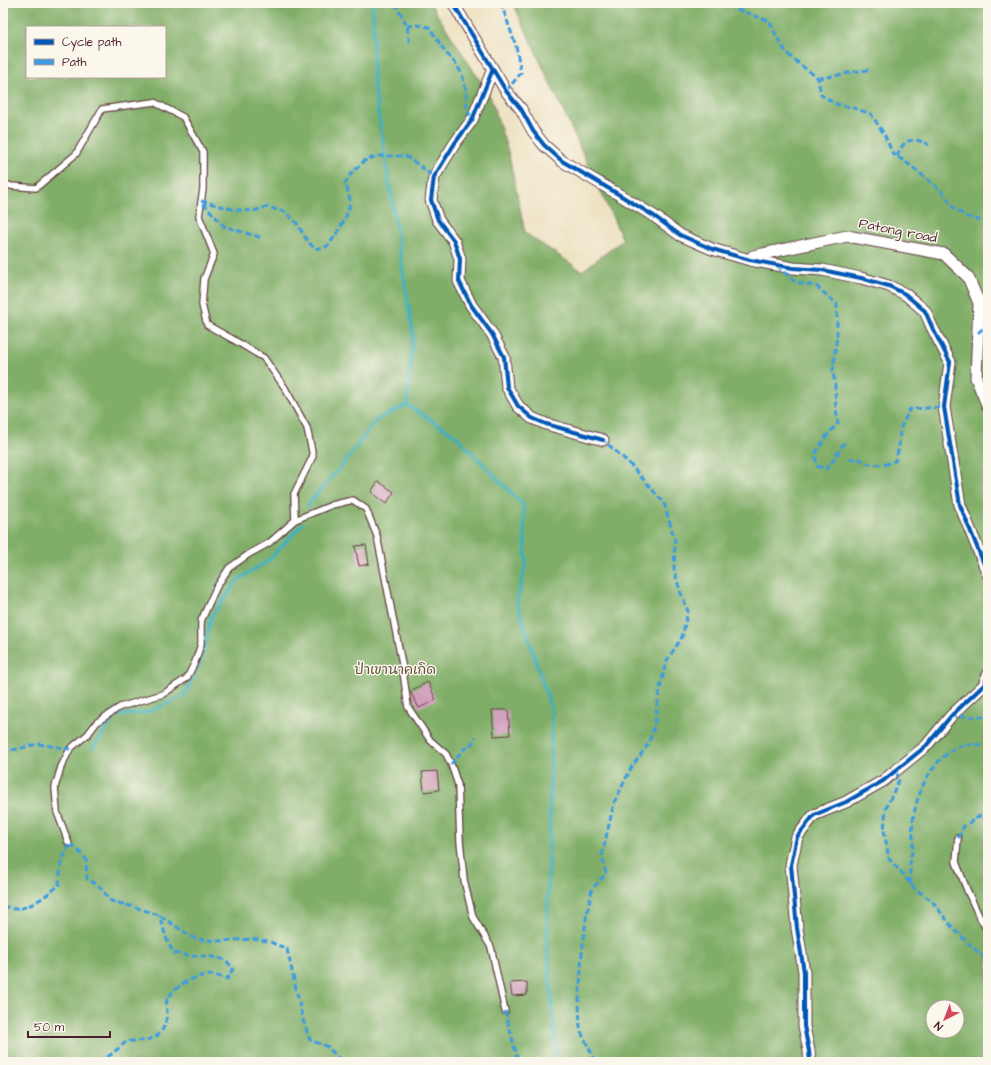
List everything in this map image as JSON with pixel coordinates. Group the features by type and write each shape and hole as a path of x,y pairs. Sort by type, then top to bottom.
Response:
{"street":[{"path":"453,3 506,91 521,109 533,131 544,145 562,161 624,197 680,235 712,249 750,260 793,268 822,270 861,278 889,286 905,294 925,311 950,362 944,407 960,505 988,574"},
{"path":"493,69 472,120 455,143 434,177 431,200 438,220 454,241 460,260 459,281 471,305 492,334 504,356 507,387 518,406 532,418 546,424 603,440"},
{"name":"Patong road","path":"754,256 847,236 944,254 968,277 979,303 976,378 988,407"},
{"path":"810,1062 804,1026 804,972 797,928 791,865 797,837 814,815 846,802 883,781 926,746 950,716 984,685 988,675"}],"lane":[{"path":"3,183 11,186 36,188 76,154 102,109 154,102 183,118 203,152 203,188 199,216 214,254 204,279 202,305 207,325 264,358 286,388 307,428 313,456 294,494 295,520"},
{"path":"69,844 57,812 55,787 61,767 70,749 88,734 97,722 120,707 163,694 187,678 195,662 200,644 201,621 216,588 229,568 249,554 269,543 295,520 332,505 353,500 366,509 377,536 402,664 408,707 430,740 446,754 452,764 458,786 460,841 464,880 473,917 491,947 505,1011"},
{"path":"958,838 956,862 976,909 988,932"}],"green space":[{"name":"ป่าเขานาคเกิด","path":"3,3 430,3 491,98 509,155 525,233 582,271 623,240 513,3 988,3 988,1062 3,1062"}],"building":[{"path":"378,481 394,492 386,504 371,492"},
{"path":"366,545 369,564 359,566 355,546"},
{"path":"428,682 436,700 419,708 410,691"},
{"path":"492,710 508,710 510,735 494,736"},
{"path":"437,771 439,790 424,792 422,772"},
{"path":"527,982 527,995 512,996 510,983"}],"waterway":[{"path":"373,3 373,80 413,334 407,405 455,435 523,505 526,562 517,603 552,711 547,945 557,1062"},
{"path":"308,506 345,462 376,420 407,405"},
{"path":"93,748 115,716 148,712 184,696 202,658 211,617 238,580 269,560 302,524"}],"marked path":[{"path":"395,3 407,26 410,45"},
{"path":"501,3 516,46 521,73 506,91"},
{"path":"733,3 733,8 769,21 788,54 818,78 821,95 836,104 871,114 884,134 893,154 907,163 941,191 954,208 967,217 988,222"},
{"path":"407,26 417,25 429,27 446,53 456,64 462,74 466,91 467,108 472,120"},
{"path":"818,78 869,70"},
{"path":"897,156 903,145 907,142 913,140 929,145"},
{"path":"201,201 236,210 253,211 267,207 285,212 296,222 307,240 315,249 328,246 342,225 350,202 345,183 352,173 364,161 377,156 405,156 434,177"},
{"path":"203,203 224,226 263,238"},
{"path":"777,266 795,282 816,286 837,304 837,335 833,371 838,423 825,438 815,454 817,466 826,469 845,442"},
{"path":"978,333 988,323"},
{"path":"849,459 859,459 869,464 884,465 895,461 899,447 900,429 910,409 944,407"},
{"path":"593,1062 593,1056 580,1030 579,1001 582,953 586,919 592,889 606,874 602,855 614,803 631,768 649,743 654,726 666,662 682,637 688,611 680,591 674,569 675,541 664,503 628,462 603,440"},
{"path":"951,716 988,717"},
{"path":"451,764 463,750 471,745 476,737"},
{"path":"3,751 38,744 70,749"},
{"path":"911,884 910,865 913,844 913,820 918,799 927,778 940,760 958,747 969,745 988,745"},
{"path":"896,771 899,780 886,808 884,830 889,859 914,888 932,901 953,928 988,960"},
{"path":"958,838 964,826 980,816 988,820"},
{"path":"3,906 16,909 33,904 59,885 61,863 69,844 77,849 86,859 87,879 99,886 111,901 159,915 195,939 218,941 252,939 268,941 287,949 303,1020 310,1040 328,1047 338,1058 337,1062"},
{"path":"100,1062 127,1041 148,1040 159,1034 165,1023 167,1014 167,999 184,983 206,975 214,975 227,979 233,969 226,960 208,956 190,956 174,953 168,943 159,915"},
{"path":"505,1011 519,1062"}],"cycle path":[{"path":"453,3 506,91 521,109 533,131 544,145 562,161 654,216 680,235 712,249 750,260 793,268 822,270 861,278 889,286 905,294 925,311 950,362 944,407 960,505 988,574"},
{"path":"493,69 472,120 455,143 434,177 431,200 438,220 454,241 460,259 459,281 471,305 492,334 504,357 507,387 518,406 532,418 546,424 603,440"},
{"path":"810,1062 804,1026 804,972 797,928 791,865 797,837 814,815 846,802 883,781 926,746 951,716 984,685 988,675"}]}
